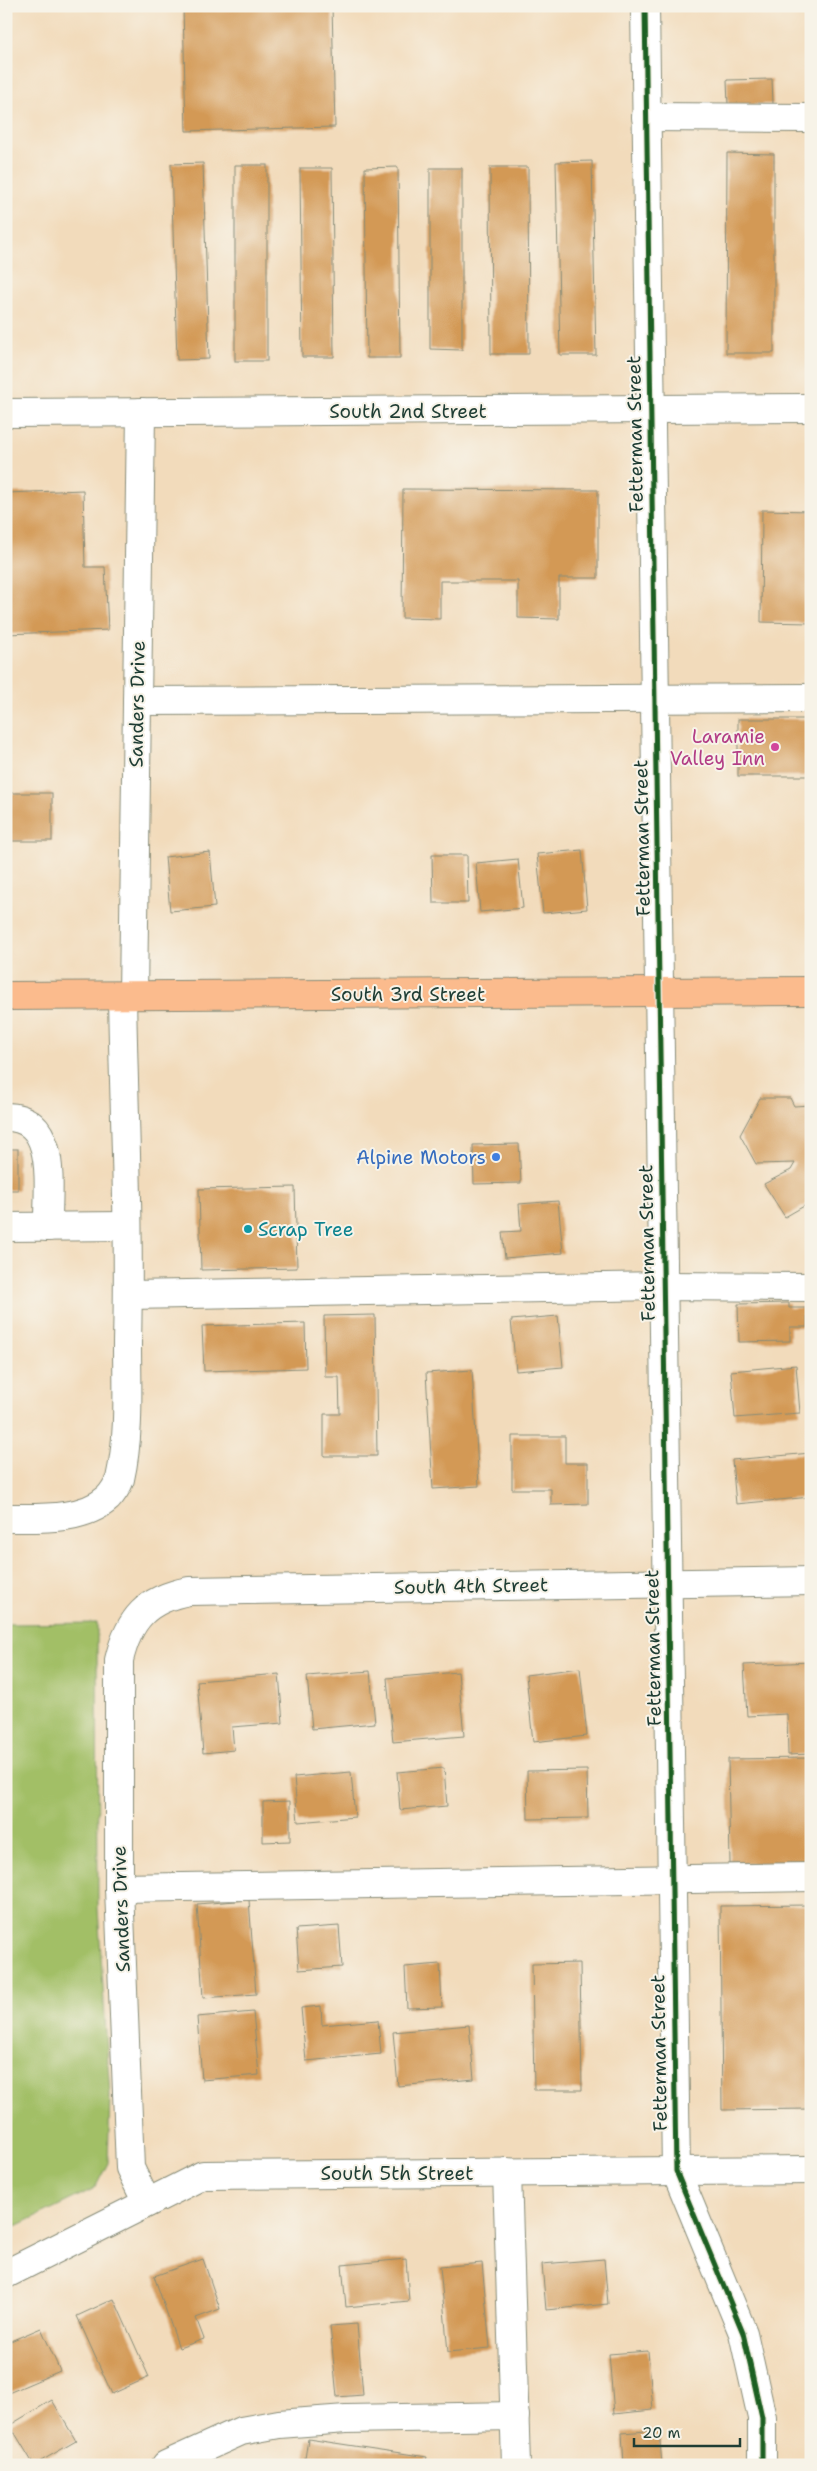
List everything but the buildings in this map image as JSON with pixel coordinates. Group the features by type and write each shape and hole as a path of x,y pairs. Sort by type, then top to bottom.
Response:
{"main road":[{"name":"South 3rd Street","path":"6,996 811,991"}],"street":[{"name":"Fetterman Street","path":"645,6 676,2171 743,2333 762,2418 762,2465"},
{"path":"646,116 811,118"},
{"name":"South 2nd Street","path":"6,413 811,408"},
{"name":"Sanders Drive","path":"6,1518 52,1518 73,1514 93,1507 108,1498 119,1482 126,1423 128,1295 127,995 137,701 141,412"},
{"path":"137,701 811,698"},
{"path":"6,1117 18,1117 37,1129 47,1151 48,1227"},
{"path":"6,1227 127,1226"},
{"path":"128,1295 663,1286 811,1287"},
{"name":"South 4th Street","path":"138,1615 161,1600 174,1594 188,1591 811,1581"},
{"name":"Sanders Drive","path":"138,1615 124,1638 119,1660 119,1888 130,2168 147,2203"},
{"path":"119,1888 671,1877 811,1877"},
{"name":"South 5th Street","path":"6,2274 203,2174 811,2170"},
{"path":"507,2172 516,2465"},
{"path":"166,2465 241,2431 278,2424 346,2419 515,2416"}],"green space":[{"path":"97,1623 98,1909 110,2096 108,2163 95,2188 6,2231 6,1624"}],"cycle path":[{"path":"645,6 676,2171 743,2333 762,2418 762,2465"}],"place":[{"name":"Laramie Valley Inn","path":"775,747"},
{"name":"Alpine Motors","path":"496,1157"},
{"name":"Scrap Tree","path":"248,1229"}]}
